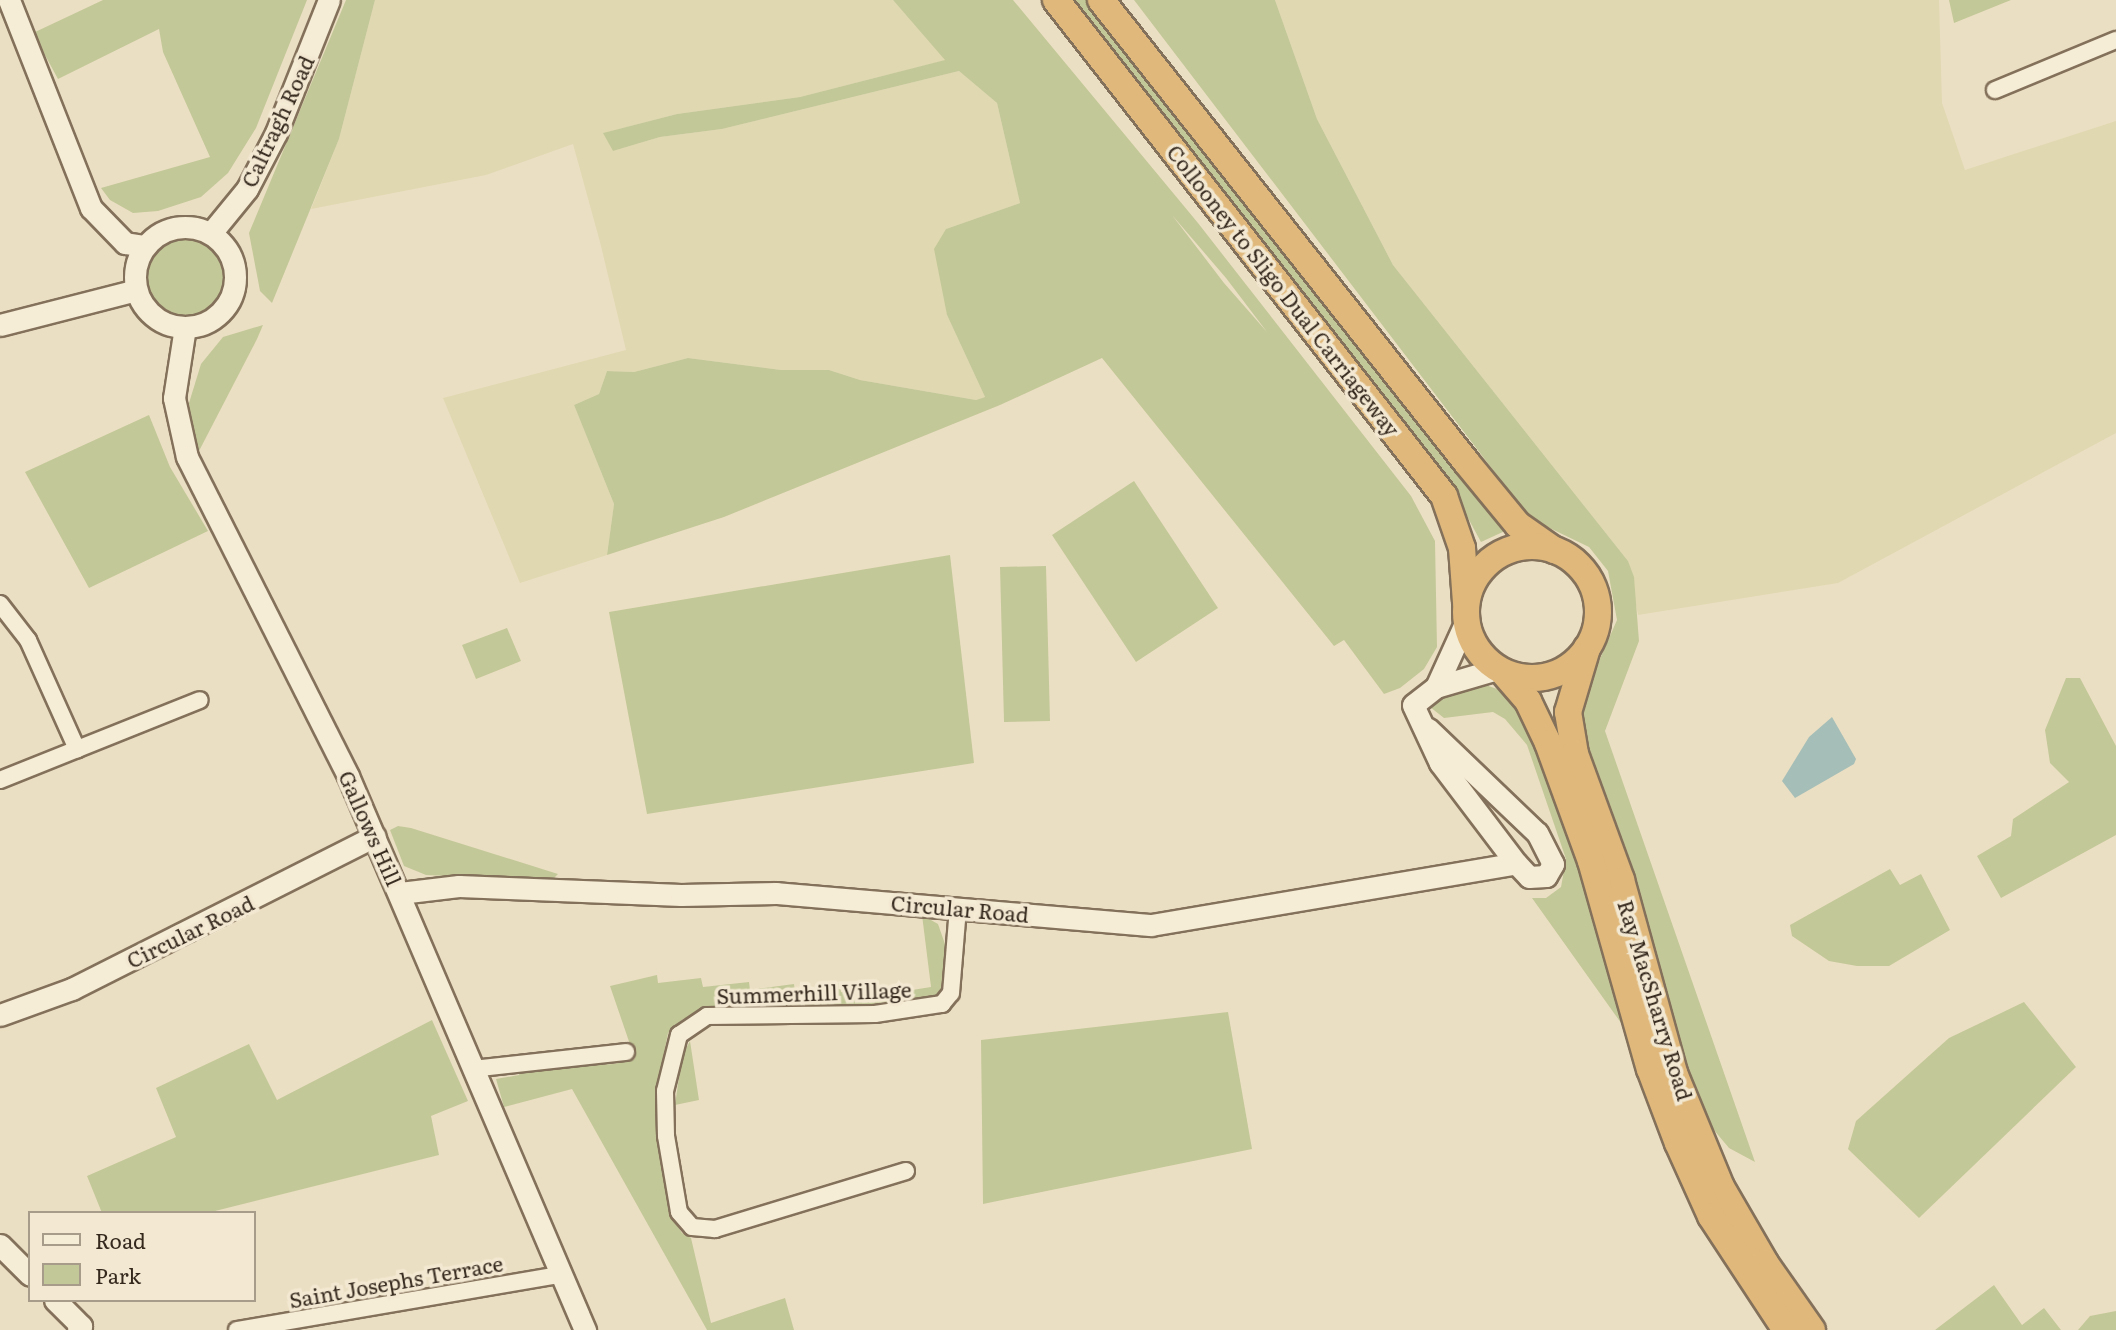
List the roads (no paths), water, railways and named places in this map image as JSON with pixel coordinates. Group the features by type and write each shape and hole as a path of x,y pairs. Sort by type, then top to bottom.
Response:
{"highway":[{"path":"1038,0 1096,71 1182,159"},
{"name":"Collooney to Sligo Dual Carriageway","path":"1056,0 1444,496 1462,548 1466,612"},
{"name":"Collooney to Sligo Dual Carriageway","path":"1101,0 1518,525 1554,550"},
{"path":"1116,0 1195,119"},
{"path":"1535,546 1554,550 1586,573 1598,610 1587,648 1575,662 1541,678 1500,670 1471,640 1466,612 1477,575 1498,555 1535,546"},
{"name":"Ray MacSharry Road","path":"1587,648 1568,712 1575,754 1621,880 1674,1073 1721,1187 1765,1263 1812,1330"},
{"name":"Ray MacSharry Road","path":"1500,670 1528,701 1548,743 1591,861 1650,1069 1678,1143 1711,1216 1786,1330"}],"street":[{"path":"9,0 90,208 125,243 145,246"},
{"name":"Caltragh Road","path":"211,233 247,189 276,133 329,0"},
{"path":"1995,90 2116,40"},
{"path":"197,228 211,233 232,258 234,290 216,317 185,327 154,317 136,290 136,267 145,246 168,229 197,228"},
{"path":"0,325 136,290"},
{"name":"Gallows Hill","path":"185,327 174,398 187,457 375,836 585,1330"},
{"path":"0,604 28,640 77,749"},
{"path":"1436,687 1466,612"},
{"path":"1428,729 1528,822 1553,864 1546,876 1535,878 1523,873 1440,763 1428,729 1413,705 1436,687 1500,670"},
{"path":"0,780 200,700"},
{"name":"Circular Road","path":"0,1015 122,965 375,836"},
{"name":"Circular Road","path":"400,893 459,886 681,895 776,893 1151,925 1516,863"},
{"name":"Summerhill Village","path":"906,1171 715,1229 692,1227 679,1212 666,1136 664,1091 679,1035 707,1016 875,1014 942,1004 951,993 958,907"},
{"path":"472,1069 626,1052"},
{"path":"0,1245 28,1273"},
{"name":"Saint Josephs Terrace","path":"237,1330 563,1274"},
{"path":"57,1302 81,1329"}],"water":[{"path":"1832,717 1856,759 1854,764 1795,798 1782,781 1809,737"}]}
